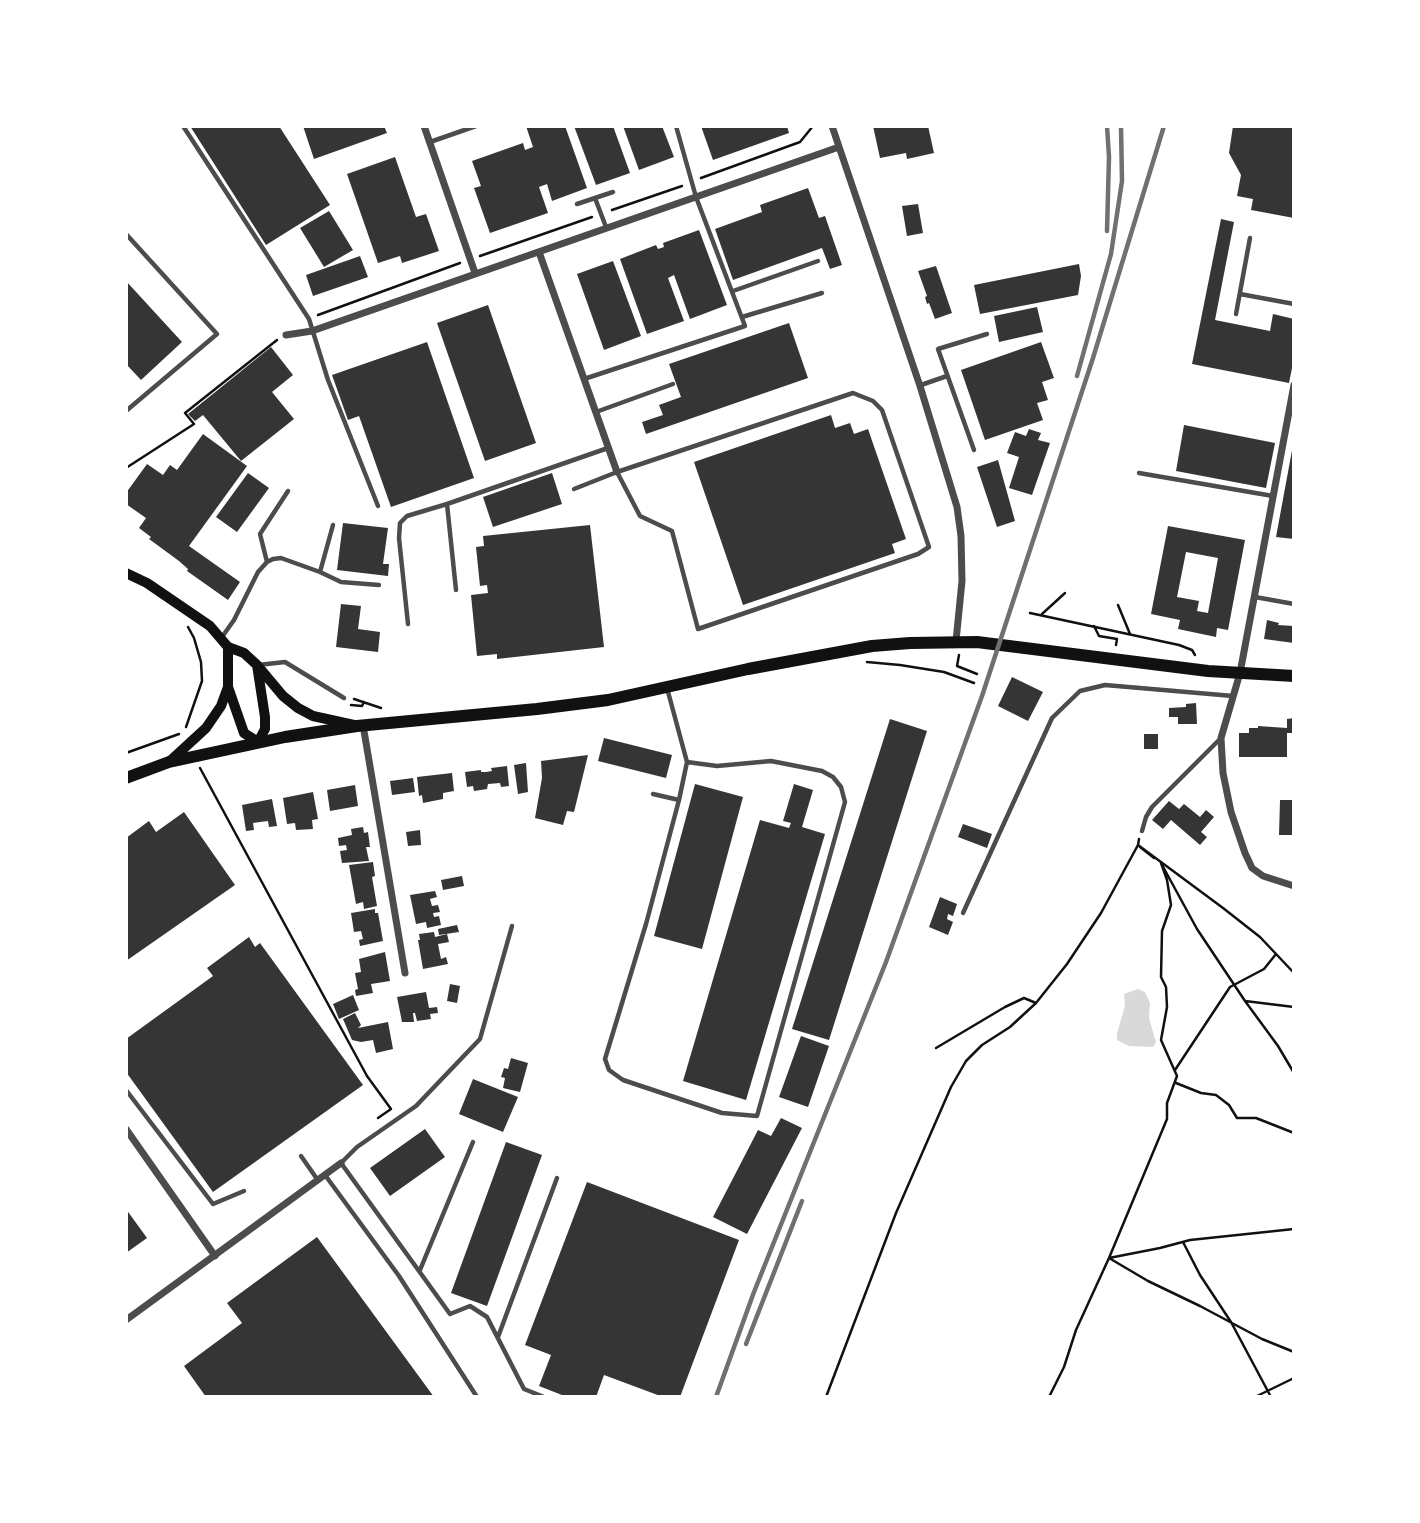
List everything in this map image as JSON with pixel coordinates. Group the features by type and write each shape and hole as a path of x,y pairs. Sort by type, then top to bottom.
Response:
{"main road":[{"path":"126,573 147,583 210,626 225,642 244,653 257,665 283,696 298,708 313,716 360,725"},
{"path":"126,778 169,762 258,741 360,725 537,709 608,699 872,646 959,641 1208,671 1294,677"},
{"path":"225,642 228,687 244,733 258,741"},
{"path":"257,665 265,717 265,729 258,741"},
{"path":"169,762 206,728 221,706 228,687"}],"street":[{"path":"424,126 475,273"},
{"path":"832,126 920,386 957,507 962,581 959,641"},
{"path":"286,335 312,331 839,147"},
{"path":"539,252 617,472"},
{"path":"1294,385 1240,673 1221,738 1223,773 1231,812 1252,868 1263,876 1294,886"},
{"path":"360,725 405,973"},
{"path":"126,1129 215,1256"},
{"path":"126,1320 341,1163"}],"lane":[{"path":"183,126 309,319 328,380 378,506"},
{"path":"430,142 476,126"},
{"path":"584,379 745,326 696,197 676,126"},
{"path":"578,205 613,192"},
{"path":"595,198 606,228"},
{"path":"126,234 217,334 126,411"},
{"path":"1236,314 1250,238"},
{"path":"733,291 818,261"},
{"path":"742,317 822,293"},
{"path":"1240,294 1294,304"},
{"path":"974,450 937,349 988,334"},
{"path":"920,386 947,376"},
{"path":"596,412 673,384"},
{"path":"574,489 617,472 853,393 873,401 882,410 929,547 918,554 698,629 672,531 640,516 617,472"},
{"path":"408,624 400,523 407,516 609,448"},
{"path":"1139,473 1274,496"},
{"path":"267,562 260,534 288,491"},
{"path":"447,504 456,590"},
{"path":"320,572 333,524"},
{"path":"225,642 258,572 267,562 281,558 341,582 380,585"},
{"path":"1255,597 1294,604"},
{"path":"257,665 285,662 344,698"},
{"path":"963,913 1052,718 1080,691 1105,685 1234,696"},
{"path":"666,687 687,762 646,924 605,1059 609,1070 623,1080 722,1113 757,1116 845,802 841,787 833,777 822,771 771,761 717,766 687,762"},
{"path":"1142,831 1152,807 1221,738"},
{"path":"653,794 679,800"},
{"path":"512,926 480,1039 416,1106 357,1147 341,1163 450,1314 470,1306 487,1317 524,1389 544,1397"},
{"path":"126,1090 213,1203 244,1191"},
{"path":"419,1271 473,1142"},
{"path":"301,1156 317,1179"},
{"path":"325,1174 399,1276 477,1397"},
{"path":"498,1338 557,1178"}],"path":[{"path":"713,174 800,142 813,126"},
{"path":"309,319 335,307 692,182"},
{"path":"126,468 194,424 185,413 269,346"},
{"path":"1041,615 1065,593"},
{"path":"1118,605 1130,634"},
{"path":"1030,613 1179,645 1192,650 1208,671"},
{"path":"126,753 177,735 185,730 190,721 202,681 201,662 194,638 186,624"},
{"path":"1094,626 1099,636"},
{"path":"959,641 957,666 977,674"},
{"path":"867,662 944,672 974,683"},
{"path":"344,698 380,708"},
{"path":"194,756 367,1076 391,1109 370,1124"},
{"path":"826,1397 896,1213 951,1087 966,1060 982,1045 1010,1027 1036,1003 1067,964 1101,912 1138,845 1142,831"},
{"path":"1138,845 1223,908 1294,972"},
{"path":"1161,863 1197,929 1294,1073"},
{"path":"1049,1397 1167,1119 1167,1102 1177,1076 1161,1040 1167,1007 1166,987 1161,977 1162,931 1171,905 1161,863"},
{"path":"1175,1070 1230,986 1264,969 1276,954"},
{"path":"936,1048 1024,998 1036,1003"},
{"path":"1245,1001 1294,1007"},
{"path":"1175,1083 1216,1096 1229,1105 1237,1118 1256,1118 1294,1133"},
{"path":"1109,1258 1217,1236 1294,1229"},
{"path":"1183,1242 1205,1284 1231,1322 1271,1397"},
{"path":"1109,1258 1148,1282 1294,1352"},
{"path":"1255,1397 1294,1378"}],"shaded area":[{"path":"1138,989 1145,992 1150,1003 1149,1018 1156,1042 1153,1047 1129,1046 1117,1040 1125,1006 1124,994"}],"building":[{"path":"190,126 279,126 330,205 266,245"},
{"path":"303,126 384,126 387,133 314,159"},
{"path":"526,126 565,126 587,188 552,201 547,184 539,187 548,213 490,233 474,188 481,186 472,161 523,143 525,150 533,147"},
{"path":"574,126 613,126 630,173 596,185"},
{"path":"623,126 662,126 674,157 639,170"},
{"path":"701,126 787,126 789,133 713,160"},
{"path":"873,126 928,126 934,153 907,159 906,153 880,158"},
{"path":"1233,126 1294,126 1294,218 1251,210 1253,199 1237,196 1241,175 1229,153"},
{"path":"395,157 416,217 426,214 439,251 402,263 400,256 378,263 347,174"},
{"path":"808,188 819,218 825,216 842,265 830,269 822,248 733,280 715,229 762,212 760,205"},
{"path":"918,204 923,233 907,236 902,206"},
{"path":"329,211 353,250 324,267 300,228"},
{"path":"1221,219 1234,222 1215,320 1270,331 1273,314 1294,319 1294,358 1289,383 1192,364"},
{"path":"699,230 727,305 690,319 674,275 668,278 684,321 647,334 620,259 656,245 658,249 664,247 663,243"},
{"path":"360,256 368,277 313,296 306,275"},
{"path":"613,261 641,336 604,350 577,274"},
{"path":"1079,264 1081,276 1078,295 980,314 974,285"},
{"path":"936,266 952,313 935,319 929,303 927,304 927,296 918,271"},
{"path":"126,281 182,342 141,380 126,364"},
{"path":"488,305 536,443 485,461 437,323"},
{"path":"1037,307 1043,332 999,342 994,316"},
{"path":"789,323 808,378 646,434 642,422 663,415 659,405 681,397 669,364"},
{"path":"427,342 474,478 391,507 359,416 348,420 332,375"},
{"path":"1041,342 1054,378 1042,382 1048,400 1037,403 1043,420 985,440 961,370"},
{"path":"271,347 293,375 272,392 294,419 241,461 203,415 195,421 188,414"},
{"path":"831,415 835,428 850,423 854,434 868,429 906,539 892,544 895,553 743,605 694,462"},
{"path":"1184,425 1275,443 1266,488 1176,471"},
{"path":"1029,429 1041,433 1038,440 1050,443 1032,495 1009,488 1019,457 1007,453 1015,432 1026,436"},
{"path":"203,434 247,466 189,546 240,582 228,600 187,571 179,561 149,539 151,537 139,528 146,518 126,504 126,493 147,464 163,475 170,465 177,470"},
{"path":"1294,445 1294,539 1276,537"},
{"path":"998,460 1015,521 997,527 977,467"},
{"path":"248,473 269,488 237,532 216,517"},
{"path":"552,473 562,504 493,527 483,497"},
{"path":"343,523 388,528 383,564 389,564 388,576 337,570"},
{"path":"590,525 604,647 497,659 497,654 477,656 471,595 488,593 487,585 480,586 476,547 484,546 483,536"},
{"path":"1168,526 1245,540 1228,630 1217,628 1216,637 1178,629 1180,620 1151,614","holes":["1186,552 1218,558 1208,613 1197,611 1199,601 1177,597"]},
{"path":"341,604 361,606 358,629 380,632 378,652 336,647"},
{"path":"1267,620 1279,623 1278,625 1294,626 1294,643 1264,639"},
{"path":"1012,677 1043,692 1028,721 998,706"},
{"path":"1196,703 1197,724 1178,724 1178,717 1169,717 1169,708 1186,707 1186,704"},
{"path":"1294,718 1294,733 1287,733 1287,757 1239,757 1239,733 1249,733 1249,728 1258,726 1287,728 1287,719"},
{"path":"890,719 927,731 829,1040 792,1029"},
{"path":"1144,734 1158,734 1158,749 1144,749"},
{"path":"604,738 672,755 666,778 598,761"},
{"path":"588,755 574,812 567,811 563,825 535,818 542,778 541,761"},
{"path":"526,763 528,792 518,794 514,765"},
{"path":"507,766 509,786 501,787 500,783 488,784 487,789 474,791 473,786 467,787 465,772 486,772 492,771 491,768"},
{"path":"452,773 454,791 443,793 443,799 423,803 422,795 419,796 417,777"},
{"path":"413,778 415,792 392,795 390,781"},
{"path":"695,784 743,797 702,949 654,936"},
{"path":"794,784 813,790 802,827 825,834 746,1100 683,1081 760,820 789,828 791,823 783,821"},
{"path":"355,785 358,806 330,811 327,790"},
{"path":"313,792 318,819 312,820 313,829 296,830 295,823 287,824 283,798"},
{"path":"272,799 277,826 269,827 268,821 253,823 254,830 246,831 242,805"},
{"path":"1280,800 1294,800 1294,835 1279,835"},
{"path":"1169,801 1179,809 1184,804 1200,817 1206,810 1214,817 1201,832 1207,837 1200,845 1171,820 1163,829 1152,820"},
{"path":"184,812 235,885 126,961 126,838 149,821 156,832"},
{"path":"963,824 992,834 987,848 958,837"},
{"path":"363,827 364,833 368,832 370,847 366,847 369,861 342,863 340,851 347,850 346,845 339,846 338,838 352,835 351,829"},
{"path":"420,830 421,845 408,846 406,832"},
{"path":"373,862 375,876 372,877 377,906 364,909 363,902 356,904 349,865"},
{"path":"462,876 464,886 443,890 441,880"},
{"path":"435,891 437,897 430,899 432,906 438,905 440,912 433,913 434,917 439,916 441,925 427,928 426,922 416,924 410,895"},
{"path":"940,897 957,904 953,916 948,914 947,919 953,922 948,935 929,927"},
{"path":"375,909 383,941 360,946 359,940 363,939 361,931 354,932 351,913"},
{"path":"457,925 459,932 439,935 438,929"},
{"path":"434,932 435,937 447,934 449,942 438,944 441,959 446,957 448,964 423,969 419,934"},
{"path":"249,937 255,947 260,943 363,1085 213,1192 126,1072 126,1039 213,976 207,968"},
{"path":"385,952 390,981 371,984 373,993 356,996 355,990 358,989 355,973 361,972 359,959"},
{"path":"450,984 460,986 457,1003 447,1001"},
{"path":"426,992 429,1008 437,1007 438,1013 430,1014 431,1019 417,1021 413,1013 414,1022 402,1022 397,997"},
{"path":"353,995 359,1010 339,1019 333,1004"},
{"path":"355,1013 361,1025 358,1028 388,1022 393,1049 376,1053 373,1040 352,1040 343,1019"},
{"path":"801,1036 829,1046 808,1107 779,1097"},
{"path":"511,1058 528,1063 520,1092 503,1088 505,1078 501,1077 504,1068 508,1069"},
{"path":"473,1079 518,1097 503,1132 459,1114"},
{"path":"781,1118 802,1128 747,1234 713,1217 758,1130 771,1136"},
{"path":"425,1129 445,1157 390,1196 370,1168"},
{"path":"506,1142 542,1155 487,1306 451,1293"},
{"path":"587,1182 739,1240 680,1397 663,1397 604,1375 596,1397 567,1397 539,1386 551,1355 525,1345"},
{"path":"126,1209 147,1238 126,1253"},
{"path":"317,1237 434,1397 206,1397 184,1366 242,1323 227,1303"}],"railway":[{"path":"1107,126 1107,231"},
{"path":"1077,376 1111,254 1122,181 1121,126"},
{"path":"716,1397 754,1292 886,962 982,696 1093,358 1164,126"},
{"path":"746,1344 802,1201"}]}
